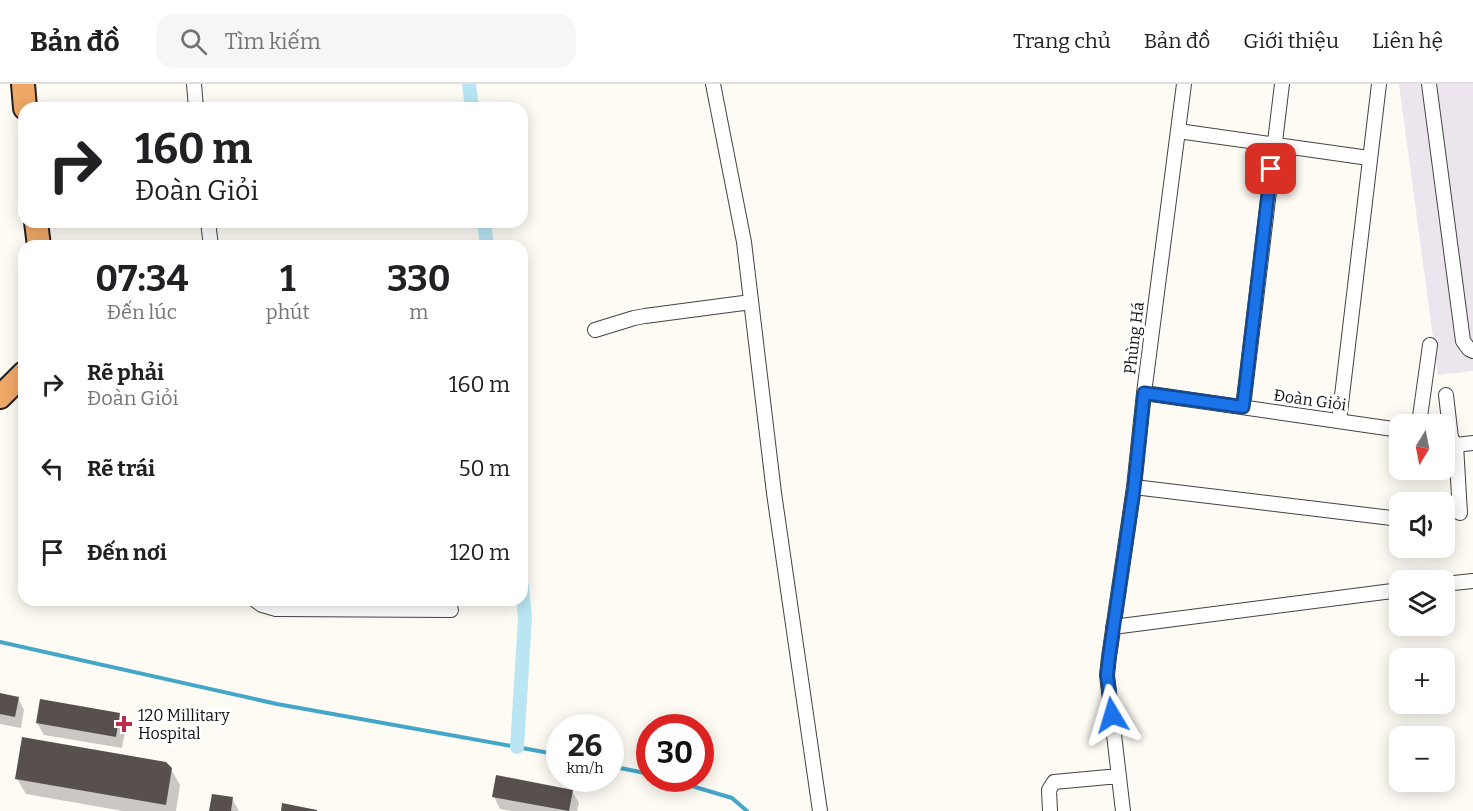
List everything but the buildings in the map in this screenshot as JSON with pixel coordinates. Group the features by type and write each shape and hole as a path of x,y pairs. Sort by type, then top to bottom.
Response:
{"highway":[{"path":"23,84 24,102"},
{"path":"2,392 18,378"}],"street":[{"path":"194,84 196,102"},
{"path":"712,84 739,211 745,304 820,811"},
{"name":"Phùng Há","path":"1123,811 1107,675 1134,488 1184,84"},
{"path":"1243,407 1282,84"},
{"path":"1338,421 1378,84"},
{"path":"1429,84 1463,341 1469,350 1473,351"},
{"path":"1178,131 1369,158"},
{"path":"668,319 729,312 745,304"},
{"path":"595,330 645,315 745,304"},
{"path":"1420,414 1430,345"},
{"name":"Đoàn Giỏi","path":"1144,393 1389,428"},
{"path":"1446,396 1448,414"},
{"path":"1455,441 1473,443"},
{"path":"1455,476 1460,513"},
{"path":"1134,488 1389,518"},
{"path":"1455,582 1473,580"},
{"path":"1113,627 1389,591"},
{"path":"266,606 276,609 451,610"},
{"path":"1050,811 1049,790 1054,783 1119,776"}],"shaded area":[{"path":"1399,84 1473,84 1473,371 1438,375"}],"waterway":[{"path":"469,84 471,102"},
{"path":"485,228 486,240"},
{"path":"517,747 524,606"},
{"path":"0,642 277,704 546,752"},
{"path":"624,769 636,771"},
{"path":"712,792 732,798 747,811"}],"place":[{"name":"120 Millitary Hospital","path":"124,724"}],"route":[{"path":"1112,715 1107,675 1134,488 1144,393 1243,407 1271,169"}]}
